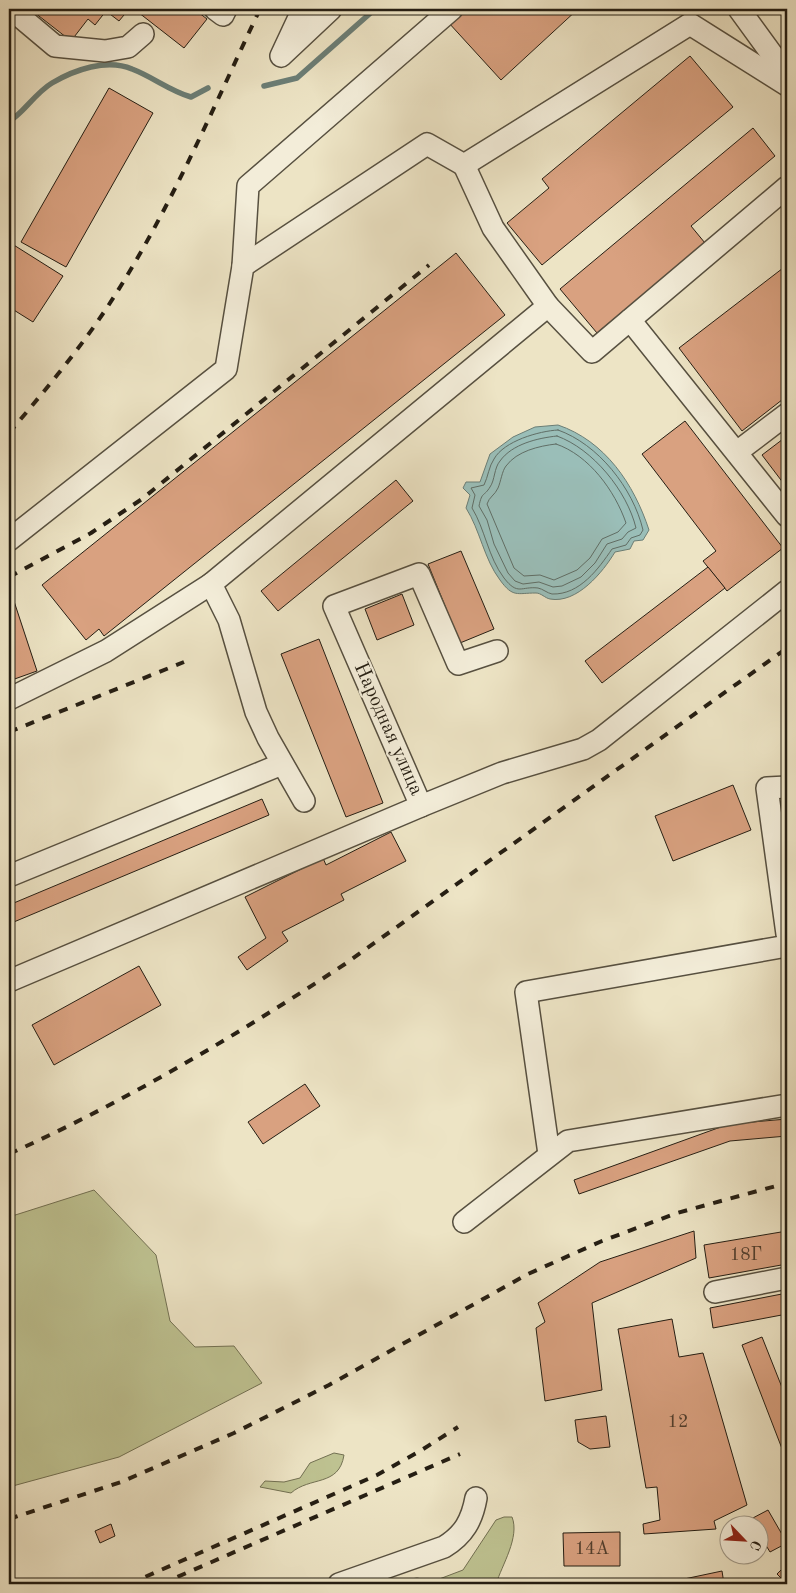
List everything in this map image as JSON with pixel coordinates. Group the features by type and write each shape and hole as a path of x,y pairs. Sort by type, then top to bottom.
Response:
{"lane":[{"path":"11,9 55,46 105,51 128,46 143,34"},
{"path":"215,9 223,15 226,9"},
{"path":"303,9 281,56 331,9"},
{"path":"9,540 226,369 242,266 248,186 452,9"},
{"path":"738,9 787,75"},
{"path":"464,165 690,24 787,85"},
{"path":"242,266 427,144 464,165 493,228 548,306 592,352 787,187"},
{"path":"9,699 106,651 211,584 548,306"},
{"path":"630,320 787,516"},
{"path":"737,452 787,414"},
{"name":"Народная улица","path":"497,650 458,664 418,574 334,606 421,806 502,773 583,749 599,740 787,591"},
{"path":"211,584 229,620 256,712 282,764 304,802"},
{"path":"9,876 282,764"},
{"path":"787,787 767,788 787,934"},
{"path":"9,981 421,806"},
{"path":"549,1154 526,992 787,946"},
{"path":"464,1222 568,1141 787,1106"},
{"path":"715,1292 787,1278"},
{"path":"339,1584 444,1547 455,1540 468,1525 476,1498"}],"green space":[{"path":"94,1190 156,1255 170,1321 195,1347 234,1346 262,1383 119,1457 9,1487 9,1217"},
{"path":"334,1453 344,1455 341,1465 330,1477 307,1484 291,1493 260,1487 265,1481 284,1482 300,1478 310,1463"},
{"path":"512,1517 514,1533 496,1584 379,1584 417,1578 434,1581 463,1570 496,1520"}],"water":[{"path":"558,425 575,432 590,442 616,466 635,496 649,530 643,540 634,541 630,549 615,552 596,577 579,592 570,597 550,599 538,593 520,594 512,592 504,586 490,563 466,508 470,495 463,488 466,482 480,482 490,454 513,437 535,427"}],"building":[{"path":"30,9 129,9 119,21 106,11 95,25 88,19 71,41"},
{"path":"134,9 194,9 207,19 184,48"},
{"path":"463,9 578,9 501,80 448,22"},
{"path":"690,56 733,107 542,265 507,223 549,188 542,179"},
{"path":"109,88 153,113 66,267 21,242"},
{"path":"753,128 775,156 691,226 705,243 597,333 560,289"},
{"path":"9,242 63,276 33,322 9,307"},
{"path":"456,253 505,315 104,636 99,629 86,640 42,585"},
{"path":"787,265 787,396 742,431 679,348"},
{"path":"685,421 783,548 727,591 703,561 716,551 642,454"},
{"path":"787,436 787,488 762,455"},
{"path":"396,480 413,501 278,611 261,591"},
{"path":"461,551 494,629 460,643 428,564"},
{"path":"708,567 725,588 602,683 585,661"},
{"path":"9,586 37,671 9,681"},
{"path":"402,594 414,625 377,640 365,609"},
{"path":"319,639 383,803 346,817 281,654"},
{"path":"733,785 751,830 673,861 655,816"},
{"path":"262,799 269,815 9,924 9,905"},
{"path":"391,832 406,861 341,894 344,900 282,932 288,941 247,970 238,957 266,938 245,897 323,858 326,865"},
{"path":"139,966 161,1005 54,1065 32,1025"},
{"path":"305,1084 320,1106 263,1144 248,1122"},
{"path":"787,1119 787,1136 730,1141 579,1194 574,1180 729,1124"},
{"path":"694,1231 696,1258 592,1303 602,1390 545,1401 536,1328 545,1322 538,1303 600,1262"},
{"path":"787,1231 787,1264 709,1278 704,1245"},
{"path":"787,1293 787,1314 713,1328 710,1308"},
{"path":"672,1319 679,1357 703,1353 747,1505 724,1516 718,1516 718,1519 714,1521 716,1529 644,1534 643,1524 660,1520 657,1487 646,1488 618,1329"},
{"path":"762,1337 787,1400 786,1459 742,1345"},
{"path":"606,1416 610,1447 590,1449 578,1442 575,1420"},
{"path":"768,1510 787,1543 770,1552 768,1549 768,1516 757,1516"},
{"path":"111,1524 115,1536 100,1543 95,1531"},
{"path":"620,1532 620,1566 564,1566 563,1533"},
{"path":"787,1564 787,1584 777,1574"},
{"path":"722,1571 724,1584 671,1584 670,1582"}],"waterway":[{"path":"264,86 297,78 375,9"},
{"path":"9,121 52,83 80,70 102,65 122,66 132,69 191,97 208,88"}],"railway":[{"path":"9,433 79,347 117,292 157,224 193,153 260,9"},
{"path":"9,577 91,533 142,499 429,265"},
{"path":"9,1154 53,1134 181,1066 345,964 787,648"},
{"path":"9,732 184,662"},
{"path":"9,1519 121,1482 234,1433 329,1385 528,1274 602,1241 677,1213 787,1183"},
{"path":"129,1584 377,1475 458,1427"},
{"path":"161,1584 460,1454"}]}
